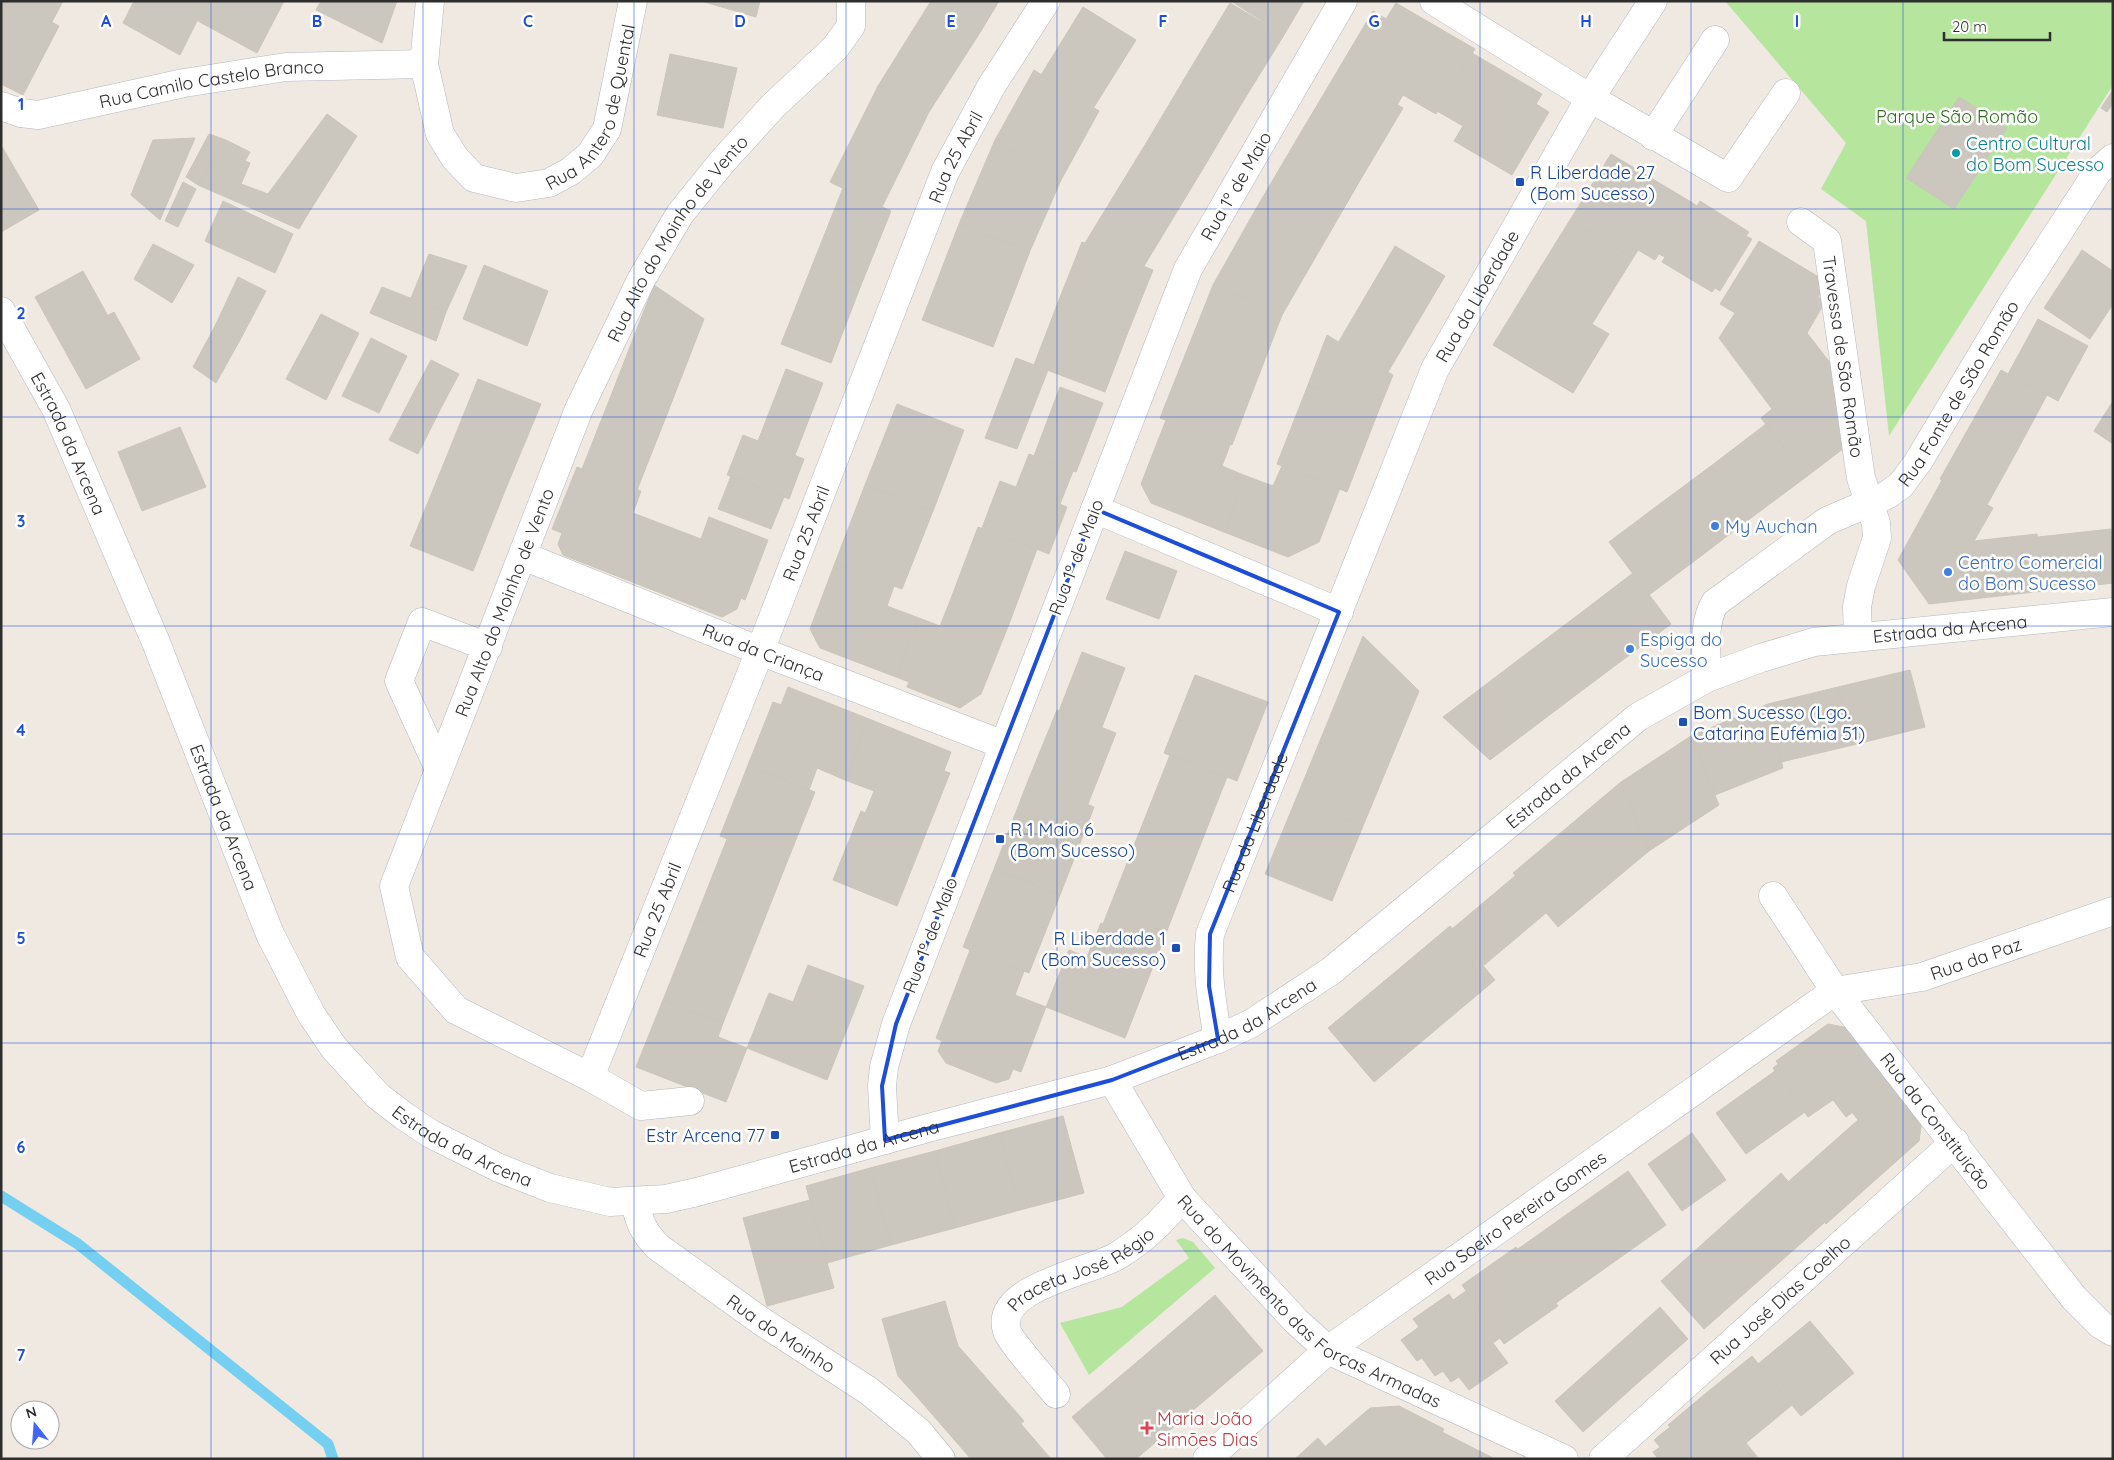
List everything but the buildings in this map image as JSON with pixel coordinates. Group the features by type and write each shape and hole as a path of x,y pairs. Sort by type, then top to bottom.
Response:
{"street":[{"name":"Rua Antero de Quental","path":"430,1 424,64 440,134 455,158 474,178 516,188 549,183 571,171 590,154 607,129 633,1"},
{"name":"Rua Alto do Moinho de Vento","path":"690,1100 641,1106 456,1010 410,957 394,886 579,409 641,280 680,214 722,162 773,106 835,48 850,26 851,1"},
{"name":"Rua 25 Abril","path":"590,1078 760,651 945,172 992,85 1046,1"},
{"name":"Rua 1º de Maio","path":"885,1140 882,1086 884,1066 896,1024 1188,269 1343,1"},
{"path":"1434,1 1590,98 1728,178 1786,93"},
{"name":"Rua da Liberdade","path":"1218,1039 1209,986 1208,957 1210,934 1435,369 1590,98 1653,1"},
{"path":"1654,136 1716,40"},
{"name":"Rua Camilo Castelo Branco","path":"1,106 21,113 38,115 184,83 286,66 424,64"},
{"name":"Rua Fonte de São Romão","path":"1707,678 1707,626 1710,611 1715,603 1827,521 1887,495 1901,485 1918,462 2025,285 2098,171 2113,158"},
{"name":"Travessa de São Romão","path":"1801,222 1827,241 1861,478 1870,502"},
{"name":"Estrada da Arcena","path":"1,311 63,426 155,640 270,934 301,996 334,1048 378,1096 404,1116 439,1138 499,1168 550,1188 610,1202 634,1202 697,1192 1112,1080 1218,1039 1252,1023 1331,971 1638,717 1707,678 1814,642 1858,636 2113,612"},
{"path":"1858,636 1857,607 1861,586 1876,538 1876,523 1870,502"},
{"path":"1095,509 1339,612"},
{"name":"Rua da Criança","path":"523,556 760,651 1004,745"},
{"path":"439,769 398,681 422,622 488,647"},
{"name":"Rua da Constituição","path":"1773,896 1835,991 1955,1142 2074,1298 2101,1326 2113,1332"},
{"name":"Rua da Paz","path":"1835,991 1922,977 2113,911"},
{"name":"Rua Soeiro Pereira Gomes","path":"1208,1459 1328,1350 1835,991"},
{"name":"Rua do Movimento das Forças Armadas","path":"1112,1080 1182,1198 1296,1321 1328,1350 1564,1459"},
{"name":"Rua José Dias Coelho","path":"1603,1459 1955,1142"},
{"name":"Praceta José Régio","path":"1056,1394 1007,1332 1006,1318 1016,1302 1044,1283 1115,1257 1152,1232 1182,1198"},
{"name":"Rua do Moinho","path":"634,1202 640,1224 646,1235 658,1247 761,1321 869,1391 918,1432 941,1459"}],"highlighted area":[{"path":"1095,509 1339,612 1210,934 1209,986 1218,1039 1112,1080 885,1140 882,1086 896,1024"}],"green space":[{"name":"Parque São Romão","path":"1725,1 2113,1 2113,85 1889,436 1866,221 1821,189 1846,143"},
{"path":"1183,1238 1193,1242 1215,1268 1089,1375 1060,1323 1122,1307 1189,1258 1176,1240"}],"waterway":[{"path":"1,1196 78,1244 328,1444 333,1459"}],"place":[{"name":"Centro Cultural do Bom Sucesso","path":"1956,153"},
{"name":"R Liberdade 27 (Bom Sucesso)","path":"1520,182"},
{"name":"My Auchan","path":"1715,526"},
{"name":"Centro Comercial do Bom Sucesso","path":"1948,572"},
{"name":"Espiga do Sucesso","path":"1630,649"},
{"name":"Bom Sucesso (Lgo. Catarina Eufémia 51)","path":"1683,722"},
{"name":"R 1 Maio 6 (Bom Sucesso)","path":"1000,839"},
{"name":"R Liberdade 1 (Bom Sucesso)","path":"1176,948"},
{"name":"Estr Arcena 77","path":"775,1135"},
{"name":"Maria João Simões Dias","path":"1147,1428"}]}
